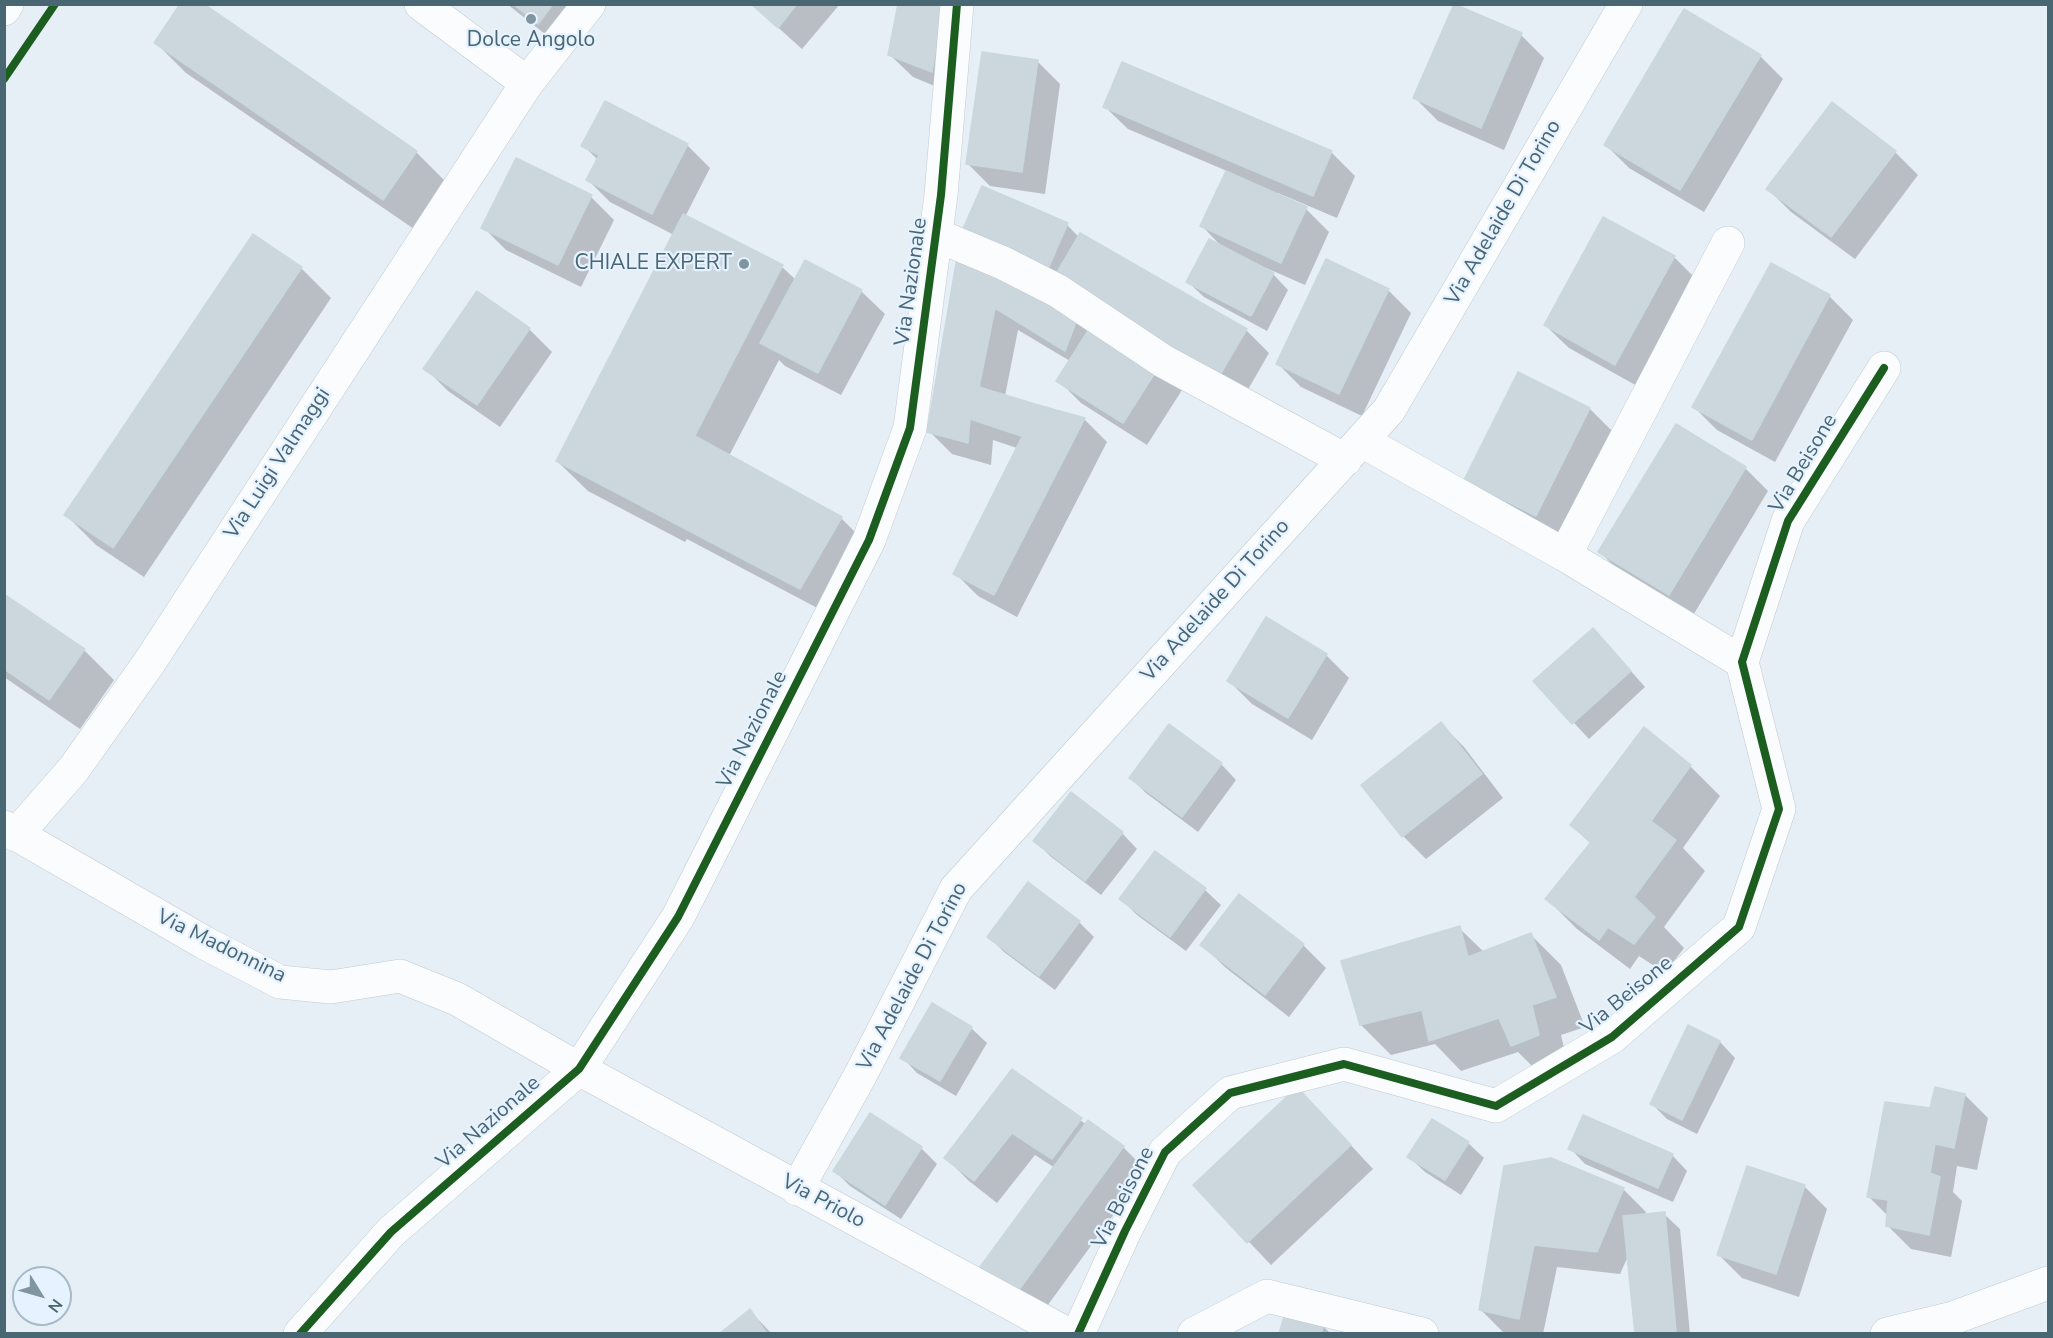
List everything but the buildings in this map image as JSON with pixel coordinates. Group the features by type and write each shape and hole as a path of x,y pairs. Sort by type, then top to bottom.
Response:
{"street":[{"path":"4,9 7,4"},
{"path":"421,4 527,83"},
{"name":"Via Luigi Valmaggi","path":"10,831 73,770 149,663 527,83 589,4"},
{"name":"Via Nazionale","path":"300,1334 391,1232 579,1070 678,917 869,540 910,428 936,235 957,4"},
{"name":"Via Adelaide Di Torino","path":"797,1189 861,1074 956,889 1389,410 1626,4"},
{"path":"936,235 1058,291 1163,361 1353,450 1565,555 1742,662"},
{"path":"1565,555 1728,243"},
{"name":"Via Beisone","path":"1078,1334 1125,1231 1166,1152 1230,1093 1344,1064 1496,1106 1612,1036 1738,927 1779,809 1742,662 1788,521 1884,368"},
{"name":"Via Madonnina","path":"10,831 205,943 280,982 331,987 400,976 456,999 579,1070"},
{"name":"Via Priolo","path":"579,1070 1067,1334"},
{"path":"1887,1334 1953,1318 2049,1283"},
{"path":"1194,1334 1267,1296 1422,1334"}],"cycle path":[{"path":"4,79 55,4"},
{"path":"300,1334 391,1232 579,1069 678,917 869,540 910,428 941,195 957,4"},
{"path":"1078,1334 1125,1231 1165,1152 1230,1093 1344,1064 1496,1106 1612,1037 1739,927 1779,809 1742,662 1788,521 1884,368"}],"place":[{"name":"Dolce Angolo","path":"531,19"},
{"name":"CHIALE EXPERT","path":"744,264"}]}
